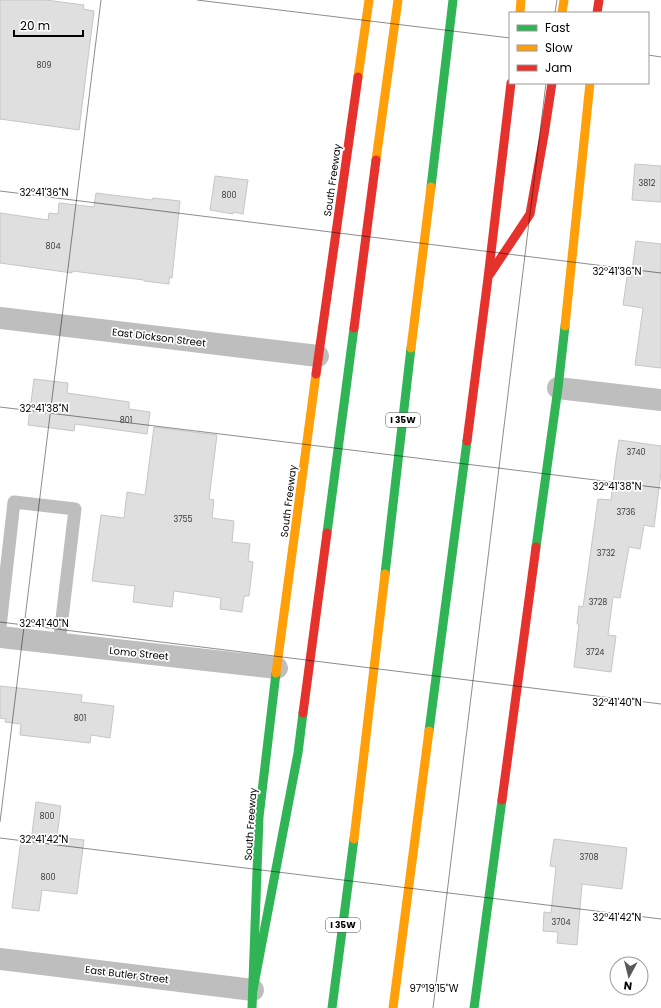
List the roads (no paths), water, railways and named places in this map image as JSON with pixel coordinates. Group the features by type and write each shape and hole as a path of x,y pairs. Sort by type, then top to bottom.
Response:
{"main road":[{"name":"South Freeway","path":"253,999 259,817 318,356 369,0"},
{"path":"253,999 298,754 398,0"},
{"name":"I 35W","path":"332,1008 354,841 453,0"},
{"path":"520,12 521,0"},
{"path":"562,12 564,0"},
{"path":"597,12 599,0"},
{"path":"392,1008 488,278 511,84"},
{"path":"488,278 530,214 552,84"},
{"path":"474,1008 558,388 590,84"}],"street":[{"name":"East Dickson Street","path":"0,318 318,356"},
{"path":"558,388 661,400"},
{"name":"Lomo Street","path":"0,637 277,668"},
{"name":"East Butler Street","path":"0,959 253,999"}],"lane":[{"path":"0,627 14,502 75,509 59,644"}]}
